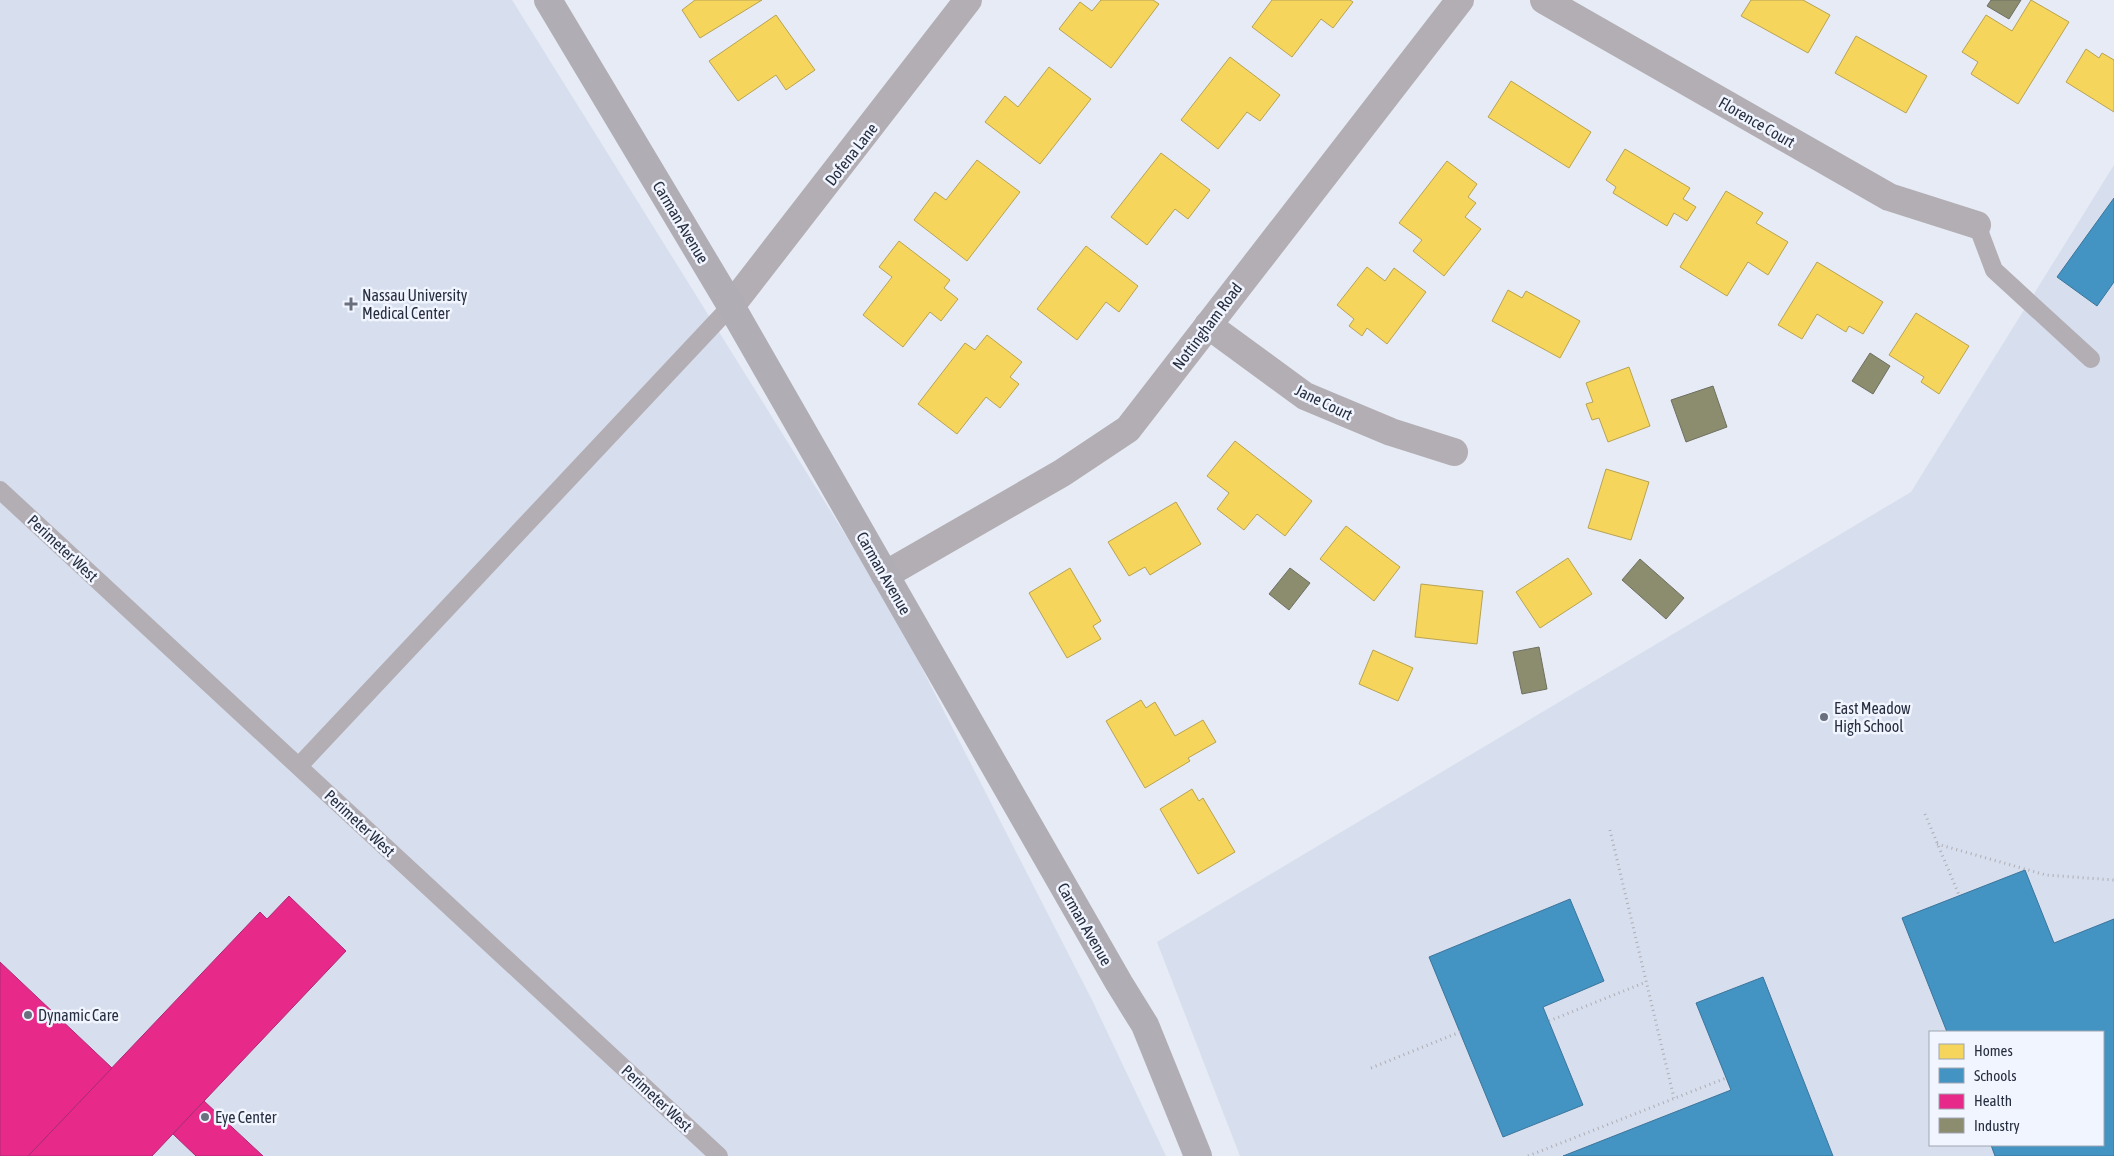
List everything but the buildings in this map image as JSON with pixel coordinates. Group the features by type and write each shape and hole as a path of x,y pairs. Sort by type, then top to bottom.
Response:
{"main road":[{"name":"Carman Avenue","path":"548,0 731,306 1118,983 1145,1025 1198,1156"}],"street":[{"name":"Dofena Lane","path":"731,306 968,0"},
{"name":"Nottingham Road","path":"885,575 1062,473 1128,429 1460,0"},
{"name":"Florence Court","path":"1544,0 1889,197 1977,225"},
{"name":"Jane Court","path":"1208,325 1305,396 1391,432 1454,452"}],"lane":[{"path":"1977,225 1994,270 2091,359"},
{"path":"298,766 731,306"},
{"name":"Perimeter West","path":"0,490 719,1156"}],"path":[{"path":"1925,814 1959,895"},
{"path":"1610,830 1674,1098"},
{"path":"1937,844 2046,875 2114,880"},
{"path":"1550,1021 1646,982"},
{"path":"1370,1068 1460,1032"},
{"path":"1528,1156 1726,1078"}],"shaded area":[{"name":"Nassau University Medical Center","path":"0,0 512,0 891,608 1092,1000 1166,1156 0,1156"},
{"name":"East Meadow High School","path":"2114,165 2114,1156 1240,1156 1157,942 1911,492"}],"place":[{"name":"Nassau University Medical Center","path":"351,304"},
{"name":"East Meadow High School","path":"1824,717"},
{"name":"Dynamic Care","path":"28,1015"},
{"name":"Eye Center","path":"205,1117"}]}
